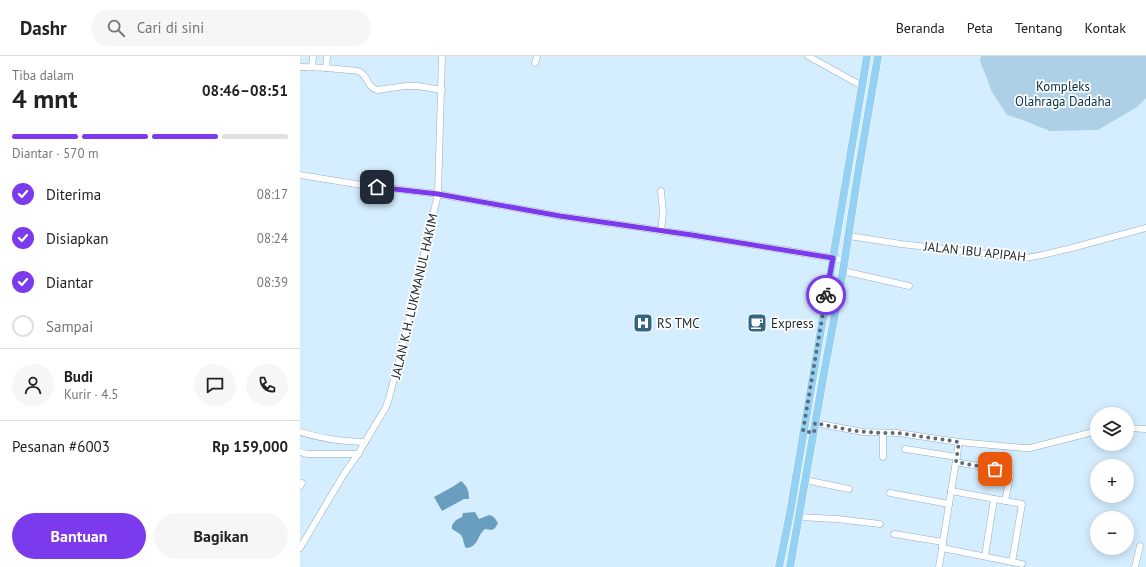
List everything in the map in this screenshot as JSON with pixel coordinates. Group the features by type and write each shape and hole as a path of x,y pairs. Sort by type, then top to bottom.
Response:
{"main road":[{"path":"779,567 790,513 867,57 878,59 858,173 845,261 790,567"},
{"path":"848,170 858,173"},
{"path":"814,370 824,373"},
{"path":"803,431 814,433"},
{"path":"782,552 792,556"}],"street":[{"path":"312,67 313,56"},
{"path":"326,68 327,56"},
{"name":"JALAN K.H. LUKMANUL HAKIM","path":"300,548 318,516 386,407 389,398 438,194 442,56"},
{"path":"535,63 537,56"},
{"path":"808,56 862,86"},
{"path":"300,67 361,72 369,86 377,90 406,86 418,86 442,90"},
{"path":"300,175 362,185 438,194 560,216 700,236 845,261"},
{"path":"661,191 663,213 661,231"},
{"name":"JALAN IBU APIPAH","path":"849,236 901,244 1022,258 1033,257 1146,228"},
{"path":"843,272 909,286"},
{"path":"815,423 855,431 898,433 959,442 1030,448 1090,433"},
{"path":"1134,428 1146,428"},
{"path":"300,432 337,440 365,442"},
{"path":"883,433 883,457"},
{"path":"939,567 959,442"},
{"path":"905,449 1009,472 1010,476 1006,501"},
{"path":"300,452 307,454 358,454"},
{"path":"300,456 307,454"},
{"path":"805,480 849,489"},
{"path":"951,491 1022,504 1012,562"},
{"path":"890,493 949,504"},
{"path":"986,556 994,499"},
{"path":"799,517 843,519 880,524"},
{"path":"300,534 306,538"},
{"path":"894,534 1022,564"},
{"path":"1135,567 1140,546"}],"green space":[{"name":"Kompleks Olahraga Dadaha","path":"981,56 1146,56 1146,98 1137,107 1098,130 1050,131 1007,115 992,92 980,61"}],"shaded area":[{"path":"461,481 467,488 469,499 464,499 442,511 434,497"},
{"path":"475,512 479,519 490,515 496,519 498,523 492,530 485,529 482,531 476,543 466,548 462,537 452,529 452,525 456,520 462,517 463,513"}],"way so far":[{"path":"826,295 803,431 814,433 815,423 855,431 898,433 959,442 956,462 995,469"}],"place":[{"name":"RS TMC","path":"643,323"},
{"name":"Express","path":"757,323"}],"route":[{"path":"377,187 438,194 560,216 692,235 833,258 826,295"}]}
